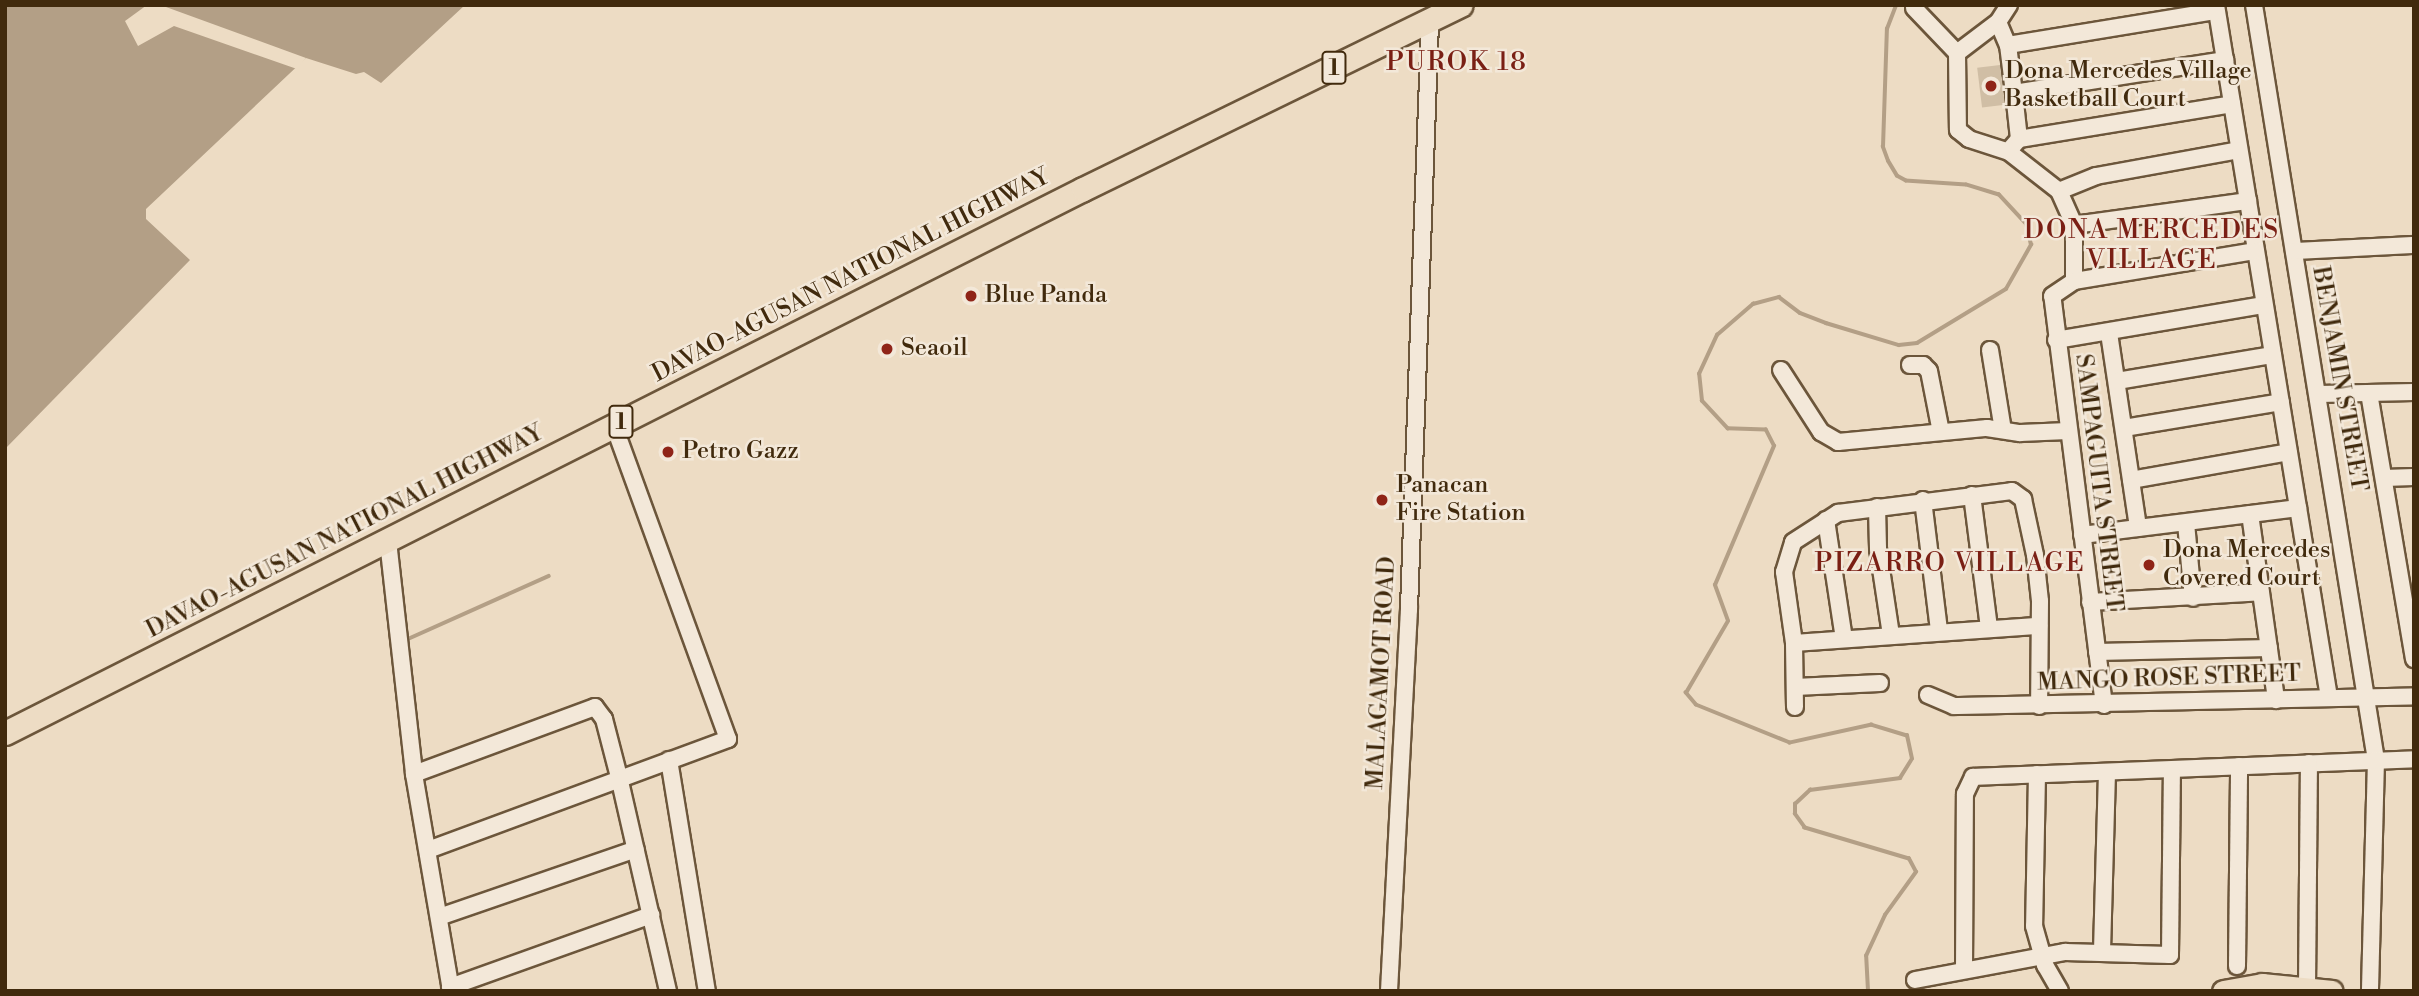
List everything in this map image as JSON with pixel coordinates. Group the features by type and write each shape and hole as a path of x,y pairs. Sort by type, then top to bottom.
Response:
{"highway":[{"name":"DAVAO-AGUSAN NATIONAL HIGHWAY","path":"5,733 614,425 1461,5"}],"main road":[{"path":"2223,991 2262,984 2332,991"}],"street":[{"path":"1957,53 1998,22 2009,5"},
{"name":"BENJAMIN STREET","path":"2254,5 2368,697 2376,760 2370,991"},
{"path":"2008,46 2216,8 2329,697"},
{"path":"1914,9 1957,53 1958,130 1969,139 2014,145 2232,104"},
{"name":"MALAGAMOT ROAD","path":"1389,991 1409,609 1430,21"},
{"path":"1998,22 2008,46 2014,93 2014,145 2059,191 2074,225 2074,281 2256,251"},
{"path":"2014,93 2225,60"},
{"path":"2059,191 2096,176 2239,150"},
{"path":"2074,225 2248,201"},
{"path":"2294,251 2414,245"},
{"name":"SAMPAGUITA STREET","path":"2074,281 2052,296 2104,705"},
{"path":"2056,340 2109,333 2264,304"},
{"path":"2109,333 2138,528"},
{"path":"1990,349 2003,430"},
{"path":"2117,381 2273,355"},
{"path":"1910,365 1923,365 1929,372 1941,432"},
{"path":"1781,370 1829,439 1849,443 1941,432 2068,431"},
{"path":"2319,394 2414,392"},
{"path":"2369,393 2413,653"},
{"path":"2124,428 2281,402"},
{"path":"428,850 619,777 728,739 614,425"},
{"path":"2131,480 2289,452"},
{"path":"2384,478 2414,477"},
{"path":"1795,707 1794,643 1786,598 1786,559 1793,542 1826,520 1877,508 1923,500 2012,491 2023,499 2035,555 2039,626 2039,706"},
{"path":"1972,495 1989,628"},
{"path":"1923,500 1939,630"},
{"path":"1877,508 1878,549 1891,635"},
{"path":"2081,535 2298,508"},
{"path":"2250,514 2276,699"},
{"path":"1826,520 1844,639"},
{"path":"2186,523 2193,598"},
{"path":"388,541 414,774 451,989 651,915"},
{"path":"2090,601 2193,598 2261,592"},
{"path":"1794,643 1939,630 2039,626"},
{"path":"2097,652 2269,648"},
{"path":"1795,687 1880,683"},
{"name":"MANGO ROSE STREET","path":"1928,695 1954,706 2104,705 2414,696"},
{"path":"414,774 595,707 604,719 619,777 668,991"},
{"path":"1964,970 1966,785 1978,776 2414,759"},
{"path":"669,760 707,991"},
{"path":"2307,987 2309,764"},
{"path":"2237,965 2239,766"},
{"path":"1915,979 2041,955 2102,951 2170,955 2172,770"},
{"path":"2102,951 2107,772"},
{"path":"2037,774 2034,926 2041,955 2060,991"},
{"path":"439,917 636,849"}],"shaded area":[{"path":"5,5 465,5 381,83 364,72 356,74 306,58 146,209 146,219 190,260 5,449"},
{"name":"Dona Mercedes Village Basketball Court","path":"2000,65 2005,105 1982,108 1977,68"}],"pier":[{"path":"147,5 166,7 306,58 297,69 174,26 138,46 125,21"}],"waterway":[{"path":"1868,991 1866,956 1885,915 1916,872 1909,859 1805,828 1795,814 1795,804 1810,790 1900,778 1912,759 1907,736 1872,725 1790,743 1696,705 1686,693 1728,621 1715,585 1774,446 1766,430 1728,429 1702,401 1699,374 1717,335 1753,304 1779,297 1800,313 1826,323 1899,345 1917,343 2006,289 2031,245 2026,224 1999,195 1966,185 1906,181 1897,176 1888,161 1883,147 1887,29 1896,5"},
{"path":"408,639 549,576"}],"place":[{"name":"Dona Mercedes Village Basketball Court","path":"1991,86"},
{"name":"Blue Panda","path":"971,296"},
{"name":"Seaoil","path":"887,349"},
{"name":"Petro Gazz","path":"668,452"},
{"name":"Panacan Fire Station","path":"1382,500"},
{"name":"Dona Mercedes Covered Court","path":"2149,565"}],"district":[{"name":"PUROK 18","path":"1457,63"},
{"name":"DONA MERCEDES VILLAGE","path":"2152,246"},
{"name":"PIZARRO VILLAGE","path":"1950,564"}]}
